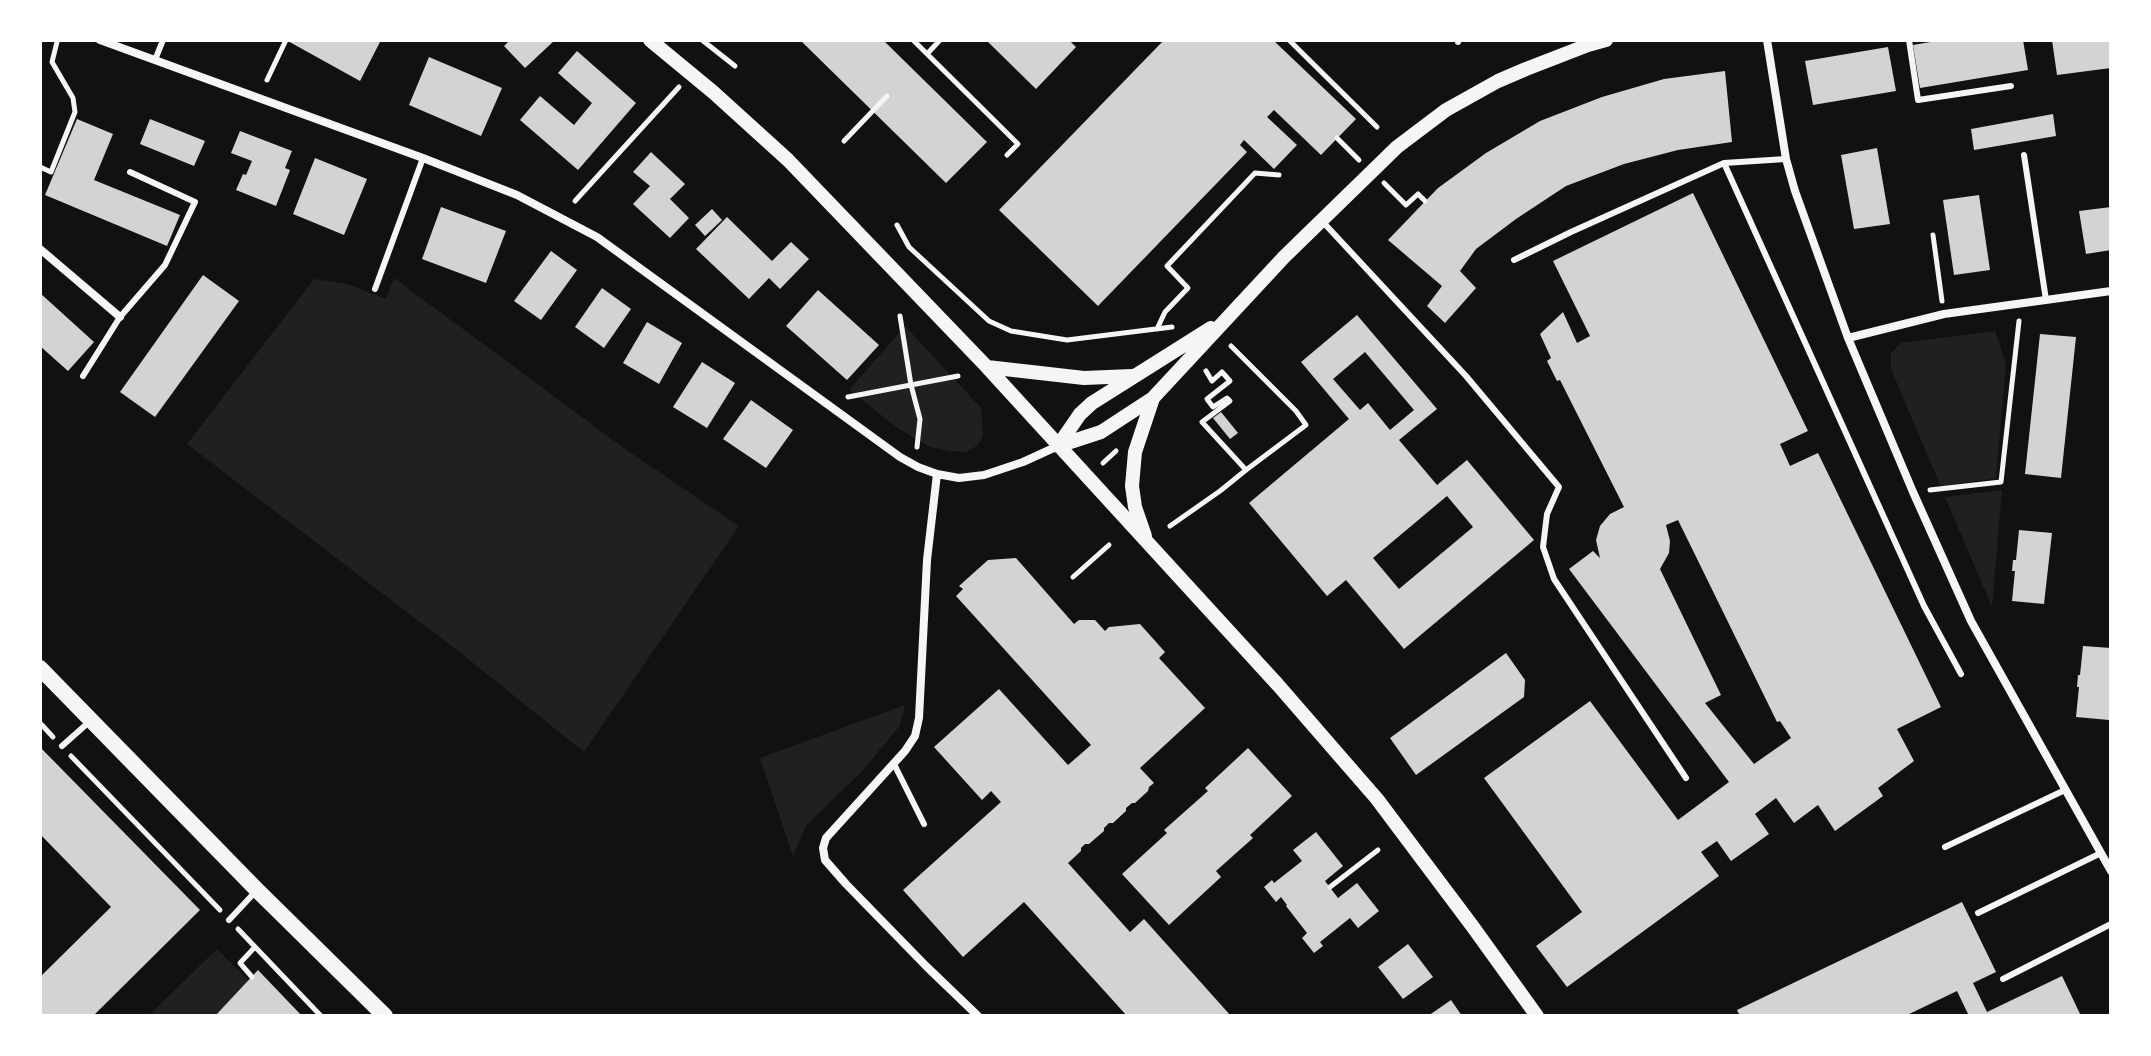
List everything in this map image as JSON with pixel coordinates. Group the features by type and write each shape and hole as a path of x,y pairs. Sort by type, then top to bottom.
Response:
{"main road":[{"path":"40,668 385,1016"}],"street":[{"path":"100,40 517,195 597,237 900,457 937,474 959,478 984,475 1101,432 1153,398 1284,257 1397,147 1446,110 1526,69 1606,40"},
{"path":"650,40 788,160 987,367 1278,685 1377,799 1537,1016"},
{"path":"1767,40 1786,159 1848,338 1971,621 2111,871"},
{"path":"40,249 120,317"},
{"path":"1848,338 1944,314 2111,291"},
{"path":"1058,446 1086,409 1132,376 1228,318"},
{"path":"987,367 1084,378 1132,376"},
{"path":"1148,544 1135,507 1132,486 1135,452 1153,398"},
{"path":"937,474 927,560 919,718 915,736 894,764 826,838 823,848 825,860 978,1016"}],"lane":[{"path":"155,60 163,40"},
{"path":"1909,40 1918,100 2011,86"},
{"path":"2024,155 2046,300"},
{"path":"375,289 423,158"},
{"path":"1514,260 1724,163 1786,159"},
{"path":"1724,163 1924,606 1961,674"},
{"path":"83,376 120,317 165,265 195,202 130,172"},
{"path":"1322,221 1466,376 1559,487 1547,514 1543,547 1554,579 1686,778"},
{"path":"62,746 91,720"},
{"path":"894,764 924,824"},
{"path":"1945,847 2065,790"},
{"path":"1978,913 2101,853"},
{"path":"229,920 257,890"},
{"path":"2003,979 2111,924"}],"path":[{"path":"267,80 286,40"},
{"path":"702,40 735,66"},
{"path":"913,40 1018,144 1007,155"},
{"path":"927,54 940,40"},
{"path":"1289,40 1377,127"},
{"path":"40,167 51,172 75,112 73,98 52,62 57,42"},
{"path":"575,201 691,73"},
{"path":"844,141 887,96"},
{"path":"1156,330 1165,312 1188,288 1167,266 1255,173 1279,175"},
{"path":"1401,200 1406,205 1418,194 1425,201"},
{"path":"897,225 909,247 989,321 1011,331 1067,340 1173,327"},
{"path":"1933,235 1944,314"},
{"path":"1913,492 2001,482 2021,303"},
{"path":"900,316 920,419 917,447"},
{"path":"1170,526 1306,425 1231,346"},
{"path":"1206,371 1212,381 1222,372 1230,381 1207,399 1213,407 1227,398 1230,401 1202,422 1246,470"},
{"path":"848,397 958,376"},
{"path":"1103,463 1120,448"},
{"path":"1073,577 1109,545"},
{"path":"40,723 321,1016"},
{"path":"1330,887 1378,850"},
{"path":"252,977 240,963 255,947"}],"shaded area":[{"path":"394,278 628,451 739,526 584,752 467,658 187,444 314,279 347,284 386,299"},
{"path":"905,326 981,408 983,436 978,445 967,452 930,447 899,429 849,390"},
{"path":"1995,331 2006,363 1996,478 1941,487 1891,369 1891,353 1901,343"},
{"path":"2002,490 1992,607 1945,497"},
{"path":"905,705 899,727 861,772 806,826 793,856 760,758"},
{"path":"217,949 249,981 215,1016 148,1016"}],"building":[{"path":"286,40 381,40 360,81"},
{"path":"510,40 555,40 525,68 504,46"},
{"path":"800,40 883,40 987,142 946,183"},
{"path":"986,40 1069,40 1076,47 1036,89"},
{"path":"1164,40 1273,40 1356,119 1321,155 1274,110 1267,117 1297,145 1274,169 1244,140 1240,145 1247,152 1098,306 999,210"},
{"path":"1942,40 2023,40 2028,70 1920,88 1913,45"},
{"path":"2052,40 2111,40 2111,68 2057,75"},
{"path":"1888,47 1896,91 1813,105 1805,61"},
{"path":"577,51 636,103 578,170 520,120 540,96 574,125 592,103 558,73"},
{"path":"429,57 502,88 481,136 409,105"},
{"path":"1725,71 1732,142 1678,150 1624,164 1566,186 1476,249 1460,271 1476,288 1445,323 1427,306 1442,286 1388,240 1438,188 1486,153 1540,121 1602,97 1664,79"},
{"path":"2053,114 2056,136 1974,150 1971,129"},
{"path":"77,119 113,134 94,180 180,215 167,246 45,195"},
{"path":"150,119 205,141 194,166 140,144"},
{"path":"240,131 292,151 285,168 290,170 276,206 236,190 252,161 231,153"},
{"path":"1877,148 1890,224 1854,229 1841,155"},
{"path":"651,152 685,184 670,199 689,218 670,238 633,204 650,186 633,172"},
{"path":"315,158 367,179 344,235 293,214"},
{"path":"1693,193 1808,431 1780,444 1790,466 1818,453 1941,707 1897,729 1914,761 1878,788 1883,796 1835,831 1818,805 1794,823 1776,798 1755,814 1769,834 1731,861 1717,841 1701,852 1719,876 1567,987 1536,946 1582,912 1484,778 1590,701 1678,820 1729,782 1569,569 1593,551 1600,558 1596,540 1600,526 1610,514 1624,507 1560,380 1557,381 1547,361 1551,358 1540,334 1563,312 1577,343 1590,336 1553,261","holes":["1678,520 1777,722 1780,721 1791,738 1754,764 1705,703 1721,695 1660,569 1669,553 1666,525"]},
{"path":"1979,195 1990,270 1954,275 1943,200"},
{"path":"441,207 506,231 486,283 422,259"},
{"path":"2111,207 2111,250 2086,254 2079,211"},
{"path":"712,209 722,220 705,236 695,225"},
{"path":"727,217 772,261 791,242 809,259 780,289 769,278 749,299 696,249"},
{"path":"551,251 577,270 541,320 514,301"},
{"path":"203,275 239,301 155,417 120,392"},
{"path":"602,288 631,309 604,348 575,327"},
{"path":"818,290 879,345 847,380 786,326"},
{"path":"40,293 94,342 68,371 40,346"},
{"path":"1357,315 1437,409 1399,440 1437,485 1467,460 1534,540 1404,649 1346,580 1327,596 1249,503 1349,419 1301,362","holes":["1365,352 1414,410 1390,430 1368,403 1360,410 1333,379","1447,496 1473,527 1399,589 1373,558"]},
{"path":"647,322 682,343 659,384 623,363"},
{"path":"2040,334 2076,337 2061,478 2025,474"},
{"path":"702,362 735,383 707,428 673,407"},
{"path":"751,400 793,430 766,468 723,439"},
{"path":"1221,412 1238,433 1230,439 1213,418"},
{"path":"2019,530 2052,533 2044,604 2012,601 2013,560 2016,560"},
{"path":"1016,558 1074,624 1079,620 1095,620 1105,631 1109,627 1140,624 1165,652 1159,658 1205,708 1140,768 1154,783 1148,791 1089,844 1085,844 1068,863 1130,932 1144,919 1231,1016 1127,1016 1024,902 963,957 903,890 1001,802 991,791 982,800 934,747 999,689 1068,765 1091,745 956,596 963,589 959,586 988,560"},
{"path":"2083,646 2111,648 2109,720 2076,717"},
{"path":"1506,653 1525,680 1524,697 1416,775 1390,738"},
{"path":"40,747 200,910 93,1016 40,1016 40,977 111,907 40,834"},
{"path":"1248,748 1292,796 1250,835 1253,838 1216,871 1221,877 1169,925 1122,874 1167,833 1164,830 1208,791 1205,788"},
{"path":"1316,832 1343,866 1325,881 1338,898 1357,883 1379,911 1358,928 1350,918 1320,942 1323,946 1314,953 1302,938 1307,933 1281,897 1276,902 1264,887 1302,861 1293,850"},
{"path":"1962,902 1996,972 1973,983 1987,1012 2062,976 2081,1016 1969,1016 1957,991 1905,1016 1740,1016 1737,1010"},
{"path":"1408,944 1433,977 1403,999 1378,967"},
{"path":"258,970 302,1016 215,1016"},
{"path":"1451,1000 1462,1016 1428,1016"}]}
